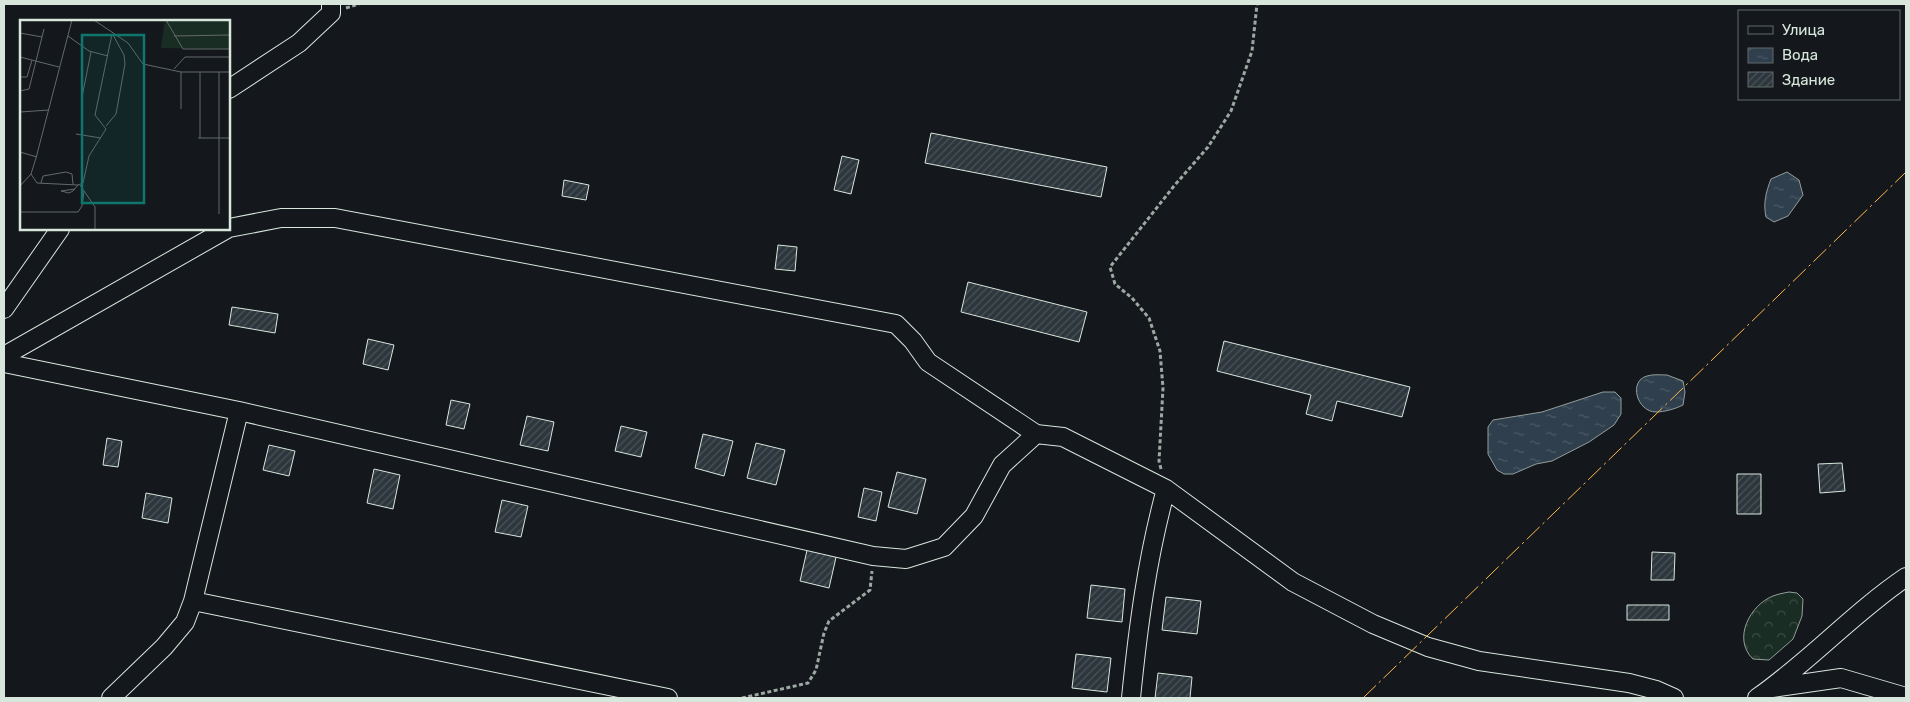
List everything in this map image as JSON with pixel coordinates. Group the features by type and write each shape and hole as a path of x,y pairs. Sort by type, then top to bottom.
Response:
{"street":[{"path":"230,89 299,44 331,8"},
{"path":"230,229 281,218 335,218 896,324 928,362 1036,434 1063,437 1166,489 1293,582 1373,624 1428,647 1480,661 1629,683 1656,690 1674,698"},
{"path":"4,309 59,230"},
{"path":"4,356 226,230"},
{"path":"4,363 239,411 873,556 906,559 944,547 974,516 1002,465 1036,434"},
{"path":"111,698 164,647 184,622 193,601 239,411"},
{"path":"1131,698 1138,620 1156,525 1166,489"},
{"path":"1765,693 1881,594 1906,577"},
{"path":"193,601 668,698"},
{"path":"1765,693 1841,678 1906,697"}],"path":[{"path":"1166,489 1159,462 1163,388 1160,351 1149,318 1132,298 1115,284 1110,267 1174,186 1208,147 1231,110 1252,51 1257,4"},
{"path":"742,698 808,683 816,670 824,633 829,621 870,590 873,556"}],"green space":[{"path":"1789,592 1797,593 1803,599 1802,616 1793,639 1769,660 1753,659 1747,651 1744,642 1746,623 1757,607 1765,600 1775,595"}],"water":[{"path":"1787,172 1799,180 1803,195 1788,216 1774,222 1766,217 1766,193 1771,179"},
{"path":"1667,375 1683,381 1685,392 1683,405 1662,411 1649,411 1637,396 1638,384 1641,379 1647,376"},
{"path":"1603,392 1615,392 1621,398 1621,414 1614,425 1589,442 1552,461 1536,464 1513,474 1504,474 1497,470 1488,454 1488,427 1493,420 1542,412"}],"building":[{"path":"931,133 1107,167 1101,197 925,163"},
{"path":"842,156 859,160 851,194 834,190"},
{"path":"564,180 589,185 586,200 562,196"},
{"path":"778,245 797,247 795,271 775,269"},
{"path":"968,282 1087,312 1079,342 961,312"},
{"path":"232,307 278,314 275,333 229,325"},
{"path":"368,339 394,345 388,370 363,364"},
{"path":"1224,341 1410,387 1402,417 1337,401 1332,421 1306,414 1311,395 1217,371"},
{"path":"451,400 470,404 464,429 446,425"},
{"path":"527,416 554,422 548,451 520,445"},
{"path":"621,426 647,432 641,457 615,451"},
{"path":"703,434 733,441 724,476 695,468"},
{"path":"107,438 122,441 118,467 103,465"},
{"path":"756,443 785,450 776,485 747,478"},
{"path":"269,445 295,451 289,476 263,470"},
{"path":"1842,463 1845,491 1820,493 1818,464"},
{"path":"374,469 400,475 393,509 367,503"},
{"path":"897,472 926,479 917,514 888,507"},
{"path":"1737,474 1761,474 1761,514 1737,514"},
{"path":"864,488 882,492 876,521 858,517"},
{"path":"146,493 172,498 168,523 142,518"},
{"path":"502,500 528,506 521,537 495,532"},
{"path":"808,546 837,553 829,588 800,581"},
{"path":"1652,552 1675,553 1674,580 1651,580"},
{"path":"1091,585 1125,589 1122,622 1087,618"},
{"path":"1166,597 1201,601 1197,634 1162,630"},
{"path":"1627,605 1669,605 1669,620 1627,620"},
{"path":"1076,654 1111,658 1107,692 1072,688"},
{"path":"1158,673 1192,677 1190,698 1155,698"}],"power":[{"path":"1363,698 1906,172"}]}
